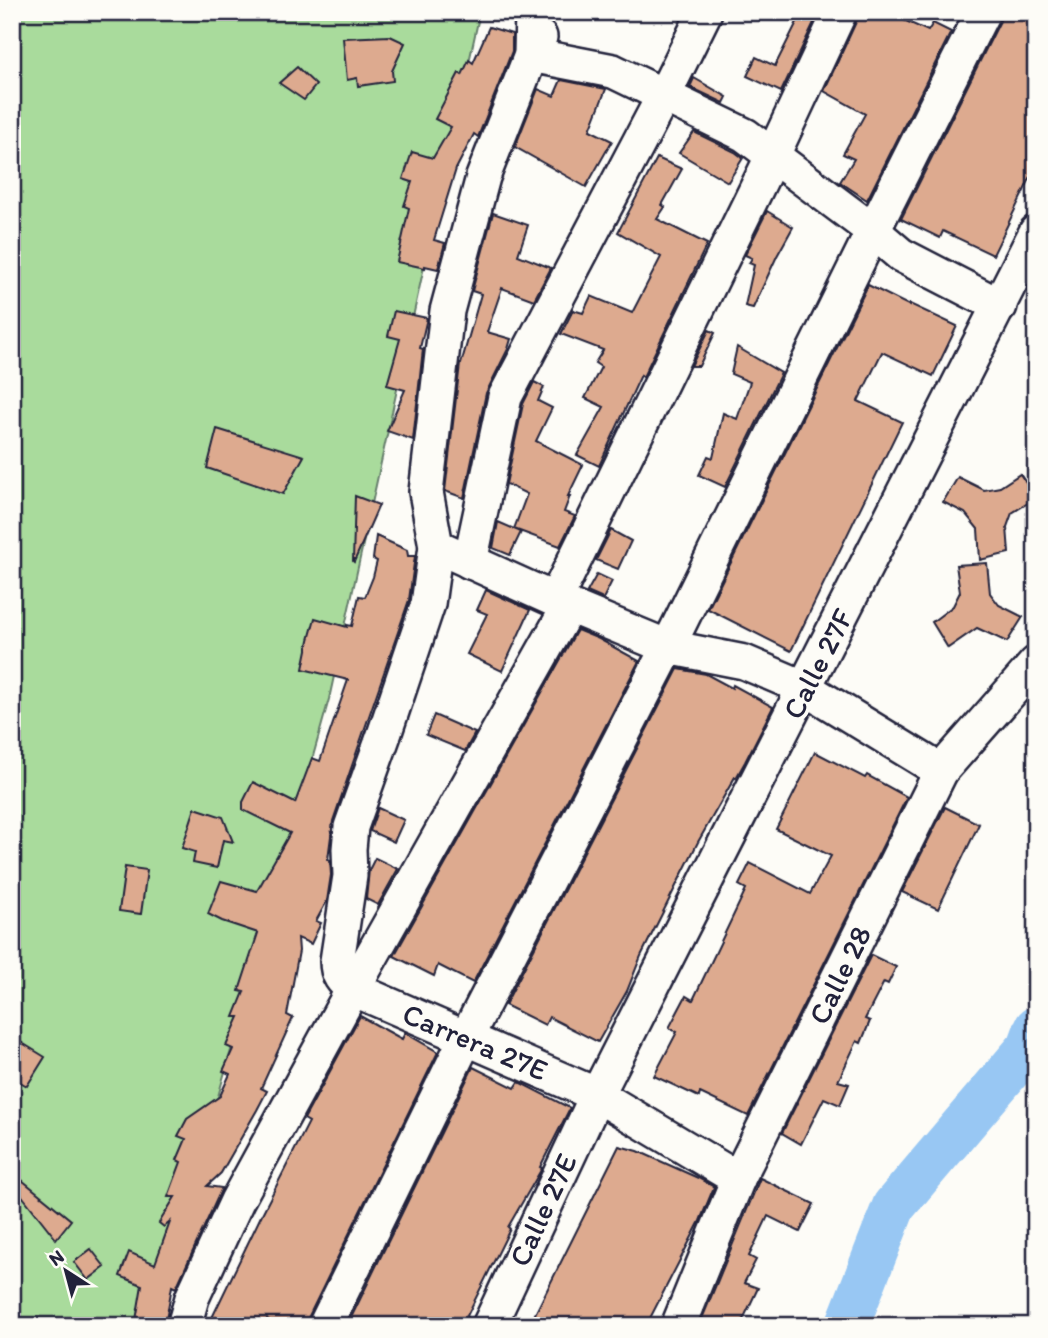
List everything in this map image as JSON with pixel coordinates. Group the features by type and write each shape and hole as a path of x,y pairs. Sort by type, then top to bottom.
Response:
{"street":[{"path":"531,55 532,12"},
{"path":"353,989 343,982 337,972 349,876 351,827 428,604 436,547 426,492 447,311 483,177 531,55 552,12"},
{"path":"470,562 505,397 705,12"},
{"path":"184,1326 192,1298 237,1201 562,603 840,12"},
{"path":"325,1326 467,1038 668,647 983,12"},
{"path":"531,55 613,71 745,135 901,255 1000,306"},
{"name":"Calle 27F","path":"597,1095 1036,232"},
{"path":"436,547 668,647 744,662 805,688 941,771"},
{"name":"Calle 28","path":"738,1179 941,771 1036,663"},
{"name":"Carrera 27E","path":"353,989 597,1095 738,1179"},
{"name":"Calle 27E","path":"489,1326 597,1095"},
{"path":"678,1326 738,1179"}],"green space":[{"path":"12,12 480,12 329,699 154,1326 12,1326"}],"building":[{"path":"802,12 819,12 781,92 747,76 756,57 775,66"},
{"path":"859,12 886,12 928,31 933,23 951,32 867,200 840,182 854,159 843,154 865,114 824,91"},
{"path":"1002,12 1036,12 1036,166 993,255 943,231 940,238 901,219 1000,21"},
{"path":"489,27 512,34 512,51 478,137 474,134 456,169 434,240 445,243 438,269 397,262 409,208 404,206 412,182 403,179 412,152 433,158 451,127 435,119 459,73 462,75 469,60 473,63"},
{"path":"390,36 405,43 392,71 393,81 358,86 357,78 347,80 343,38"},
{"path":"297,67 316,85 304,100 279,83"},
{"path":"694,78 727,97 724,103 690,87"},
{"path":"561,80 606,89 590,130 612,141 586,187 515,147 538,89 554,96"},
{"path":"694,132 743,158 728,182 679,153"},
{"path":"657,158 682,169 657,219 707,244 599,466 577,455 604,407 585,398 601,367 595,363 603,350 561,334 573,310 583,313 591,296 632,313 661,257 618,232"},
{"path":"767,211 793,227 753,308 745,306 754,265 749,263 752,258 745,255"},
{"path":"493,213 528,225 518,255 551,268 534,300 502,288 487,332 511,339 486,393 464,498 445,491 460,364 481,294 472,291"},
{"path":"868,285 957,326 933,376 882,352 858,401 902,422 791,651 708,609"},
{"path":"394,311 427,318 420,348 423,349 413,440 387,431 405,390 387,385 400,339 388,336"},
{"path":"709,330 715,333 699,366 691,366"},
{"path":"737,347 781,373 725,487 699,475 708,456 713,458 723,413 737,419 750,382 731,374"},
{"path":"534,382 544,387 538,401 552,408 536,441 583,465 568,496 564,512 575,516 560,546 514,529 527,494 506,484 523,404"},
{"path":"217,429 304,456 283,494 207,468"},
{"path":"1020,474 1036,498 1012,513 1007,527 1009,553 980,560 978,529 965,513 943,502 958,477 984,490 1000,487"},
{"path":"355,496 379,505 354,562 353,561"},
{"path":"498,522 521,532 510,555 493,548"},
{"path":"611,530 631,541 618,569 596,560"},
{"path":"376,536 407,550 408,556 415,556 409,600 333,821 328,859 331,875 327,901 316,921 321,923 311,944 298,938 299,951 287,1015 293,1018 261,1088 267,1091 221,1173 207,1186 222,1188 176,1288 172,1286 165,1326 135,1326 142,1285 120,1276 129,1252 155,1264 170,1222 164,1227 159,1223 175,1197 168,1197 181,1162 177,1160 186,1139 178,1136 187,1119 220,1096 230,1074 223,1071 233,1049 226,1046 239,1017 234,1017 244,992 239,991 258,933 208,914 221,881 257,891 290,833 243,810 243,802 253,782 295,803 312,758 320,761 348,680 303,669 309,640 315,618 352,626 359,596 365,597 373,577 377,561 373,559"},
{"path":"987,563 990,593 999,605 1023,617 1007,642 977,628 948,648 932,622 953,606 960,592 956,565"},
{"path":"597,574 612,581 603,599 587,592"},
{"path":"486,590 530,610 502,671 467,654 487,614 477,610"},
{"path":"577,630 639,661 473,983 438,965 434,976 394,956"},
{"path":"678,669 706,674 773,707 745,762 698,842 641,956 627,991 598,1042 549,1017 545,1025 505,1005"},
{"path":"434,715 475,733 465,751 426,735"},
{"path":"815,752 865,778 867,775 907,797 748,1116 700,1093 699,1097 654,1076 677,1032 669,1028 686,996 693,1000 746,889 739,885 750,863 810,894 831,856 776,829"},
{"path":"945,807 979,824 938,909 902,892"},
{"path":"195,808 223,817 233,842 223,840 217,868 193,863 195,852 182,848"},
{"path":"378,808 404,820 394,842 370,831"},
{"path":"375,858 398,869 378,905 366,899 369,870"},
{"path":"125,867 147,870 141,914 119,911"},
{"path":"871,955 896,967 888,984 884,982 865,1019 870,1021 861,1043 857,1041 838,1081 849,1084 840,1105 824,1098 801,1144 782,1133"},
{"path":"360,1016 402,1039 405,1033 438,1052 306,1326 280,1326 267,1319 263,1326 208,1326 309,1122 304,1119"},
{"path":"19,1041 45,1057 27,1086 12,1077 12,1052"},
{"path":"473,1067 515,1088 519,1082 570,1108 540,1167 542,1168 508,1227 510,1229 462,1326 347,1326"},
{"path":"619,1146 638,1151 714,1187 700,1221 646,1326 529,1326"},
{"path":"17,1176 71,1220 56,1239 12,1183"},
{"path":"760,1178 814,1204 800,1232 768,1216 749,1256 756,1260 744,1283 758,1288 740,1326 699,1326"},
{"path":"91,1249 105,1267 88,1280 74,1262"}],"waterway":[{"path":"847,1326 894,1206 1029,1047 1036,1028"}]}
